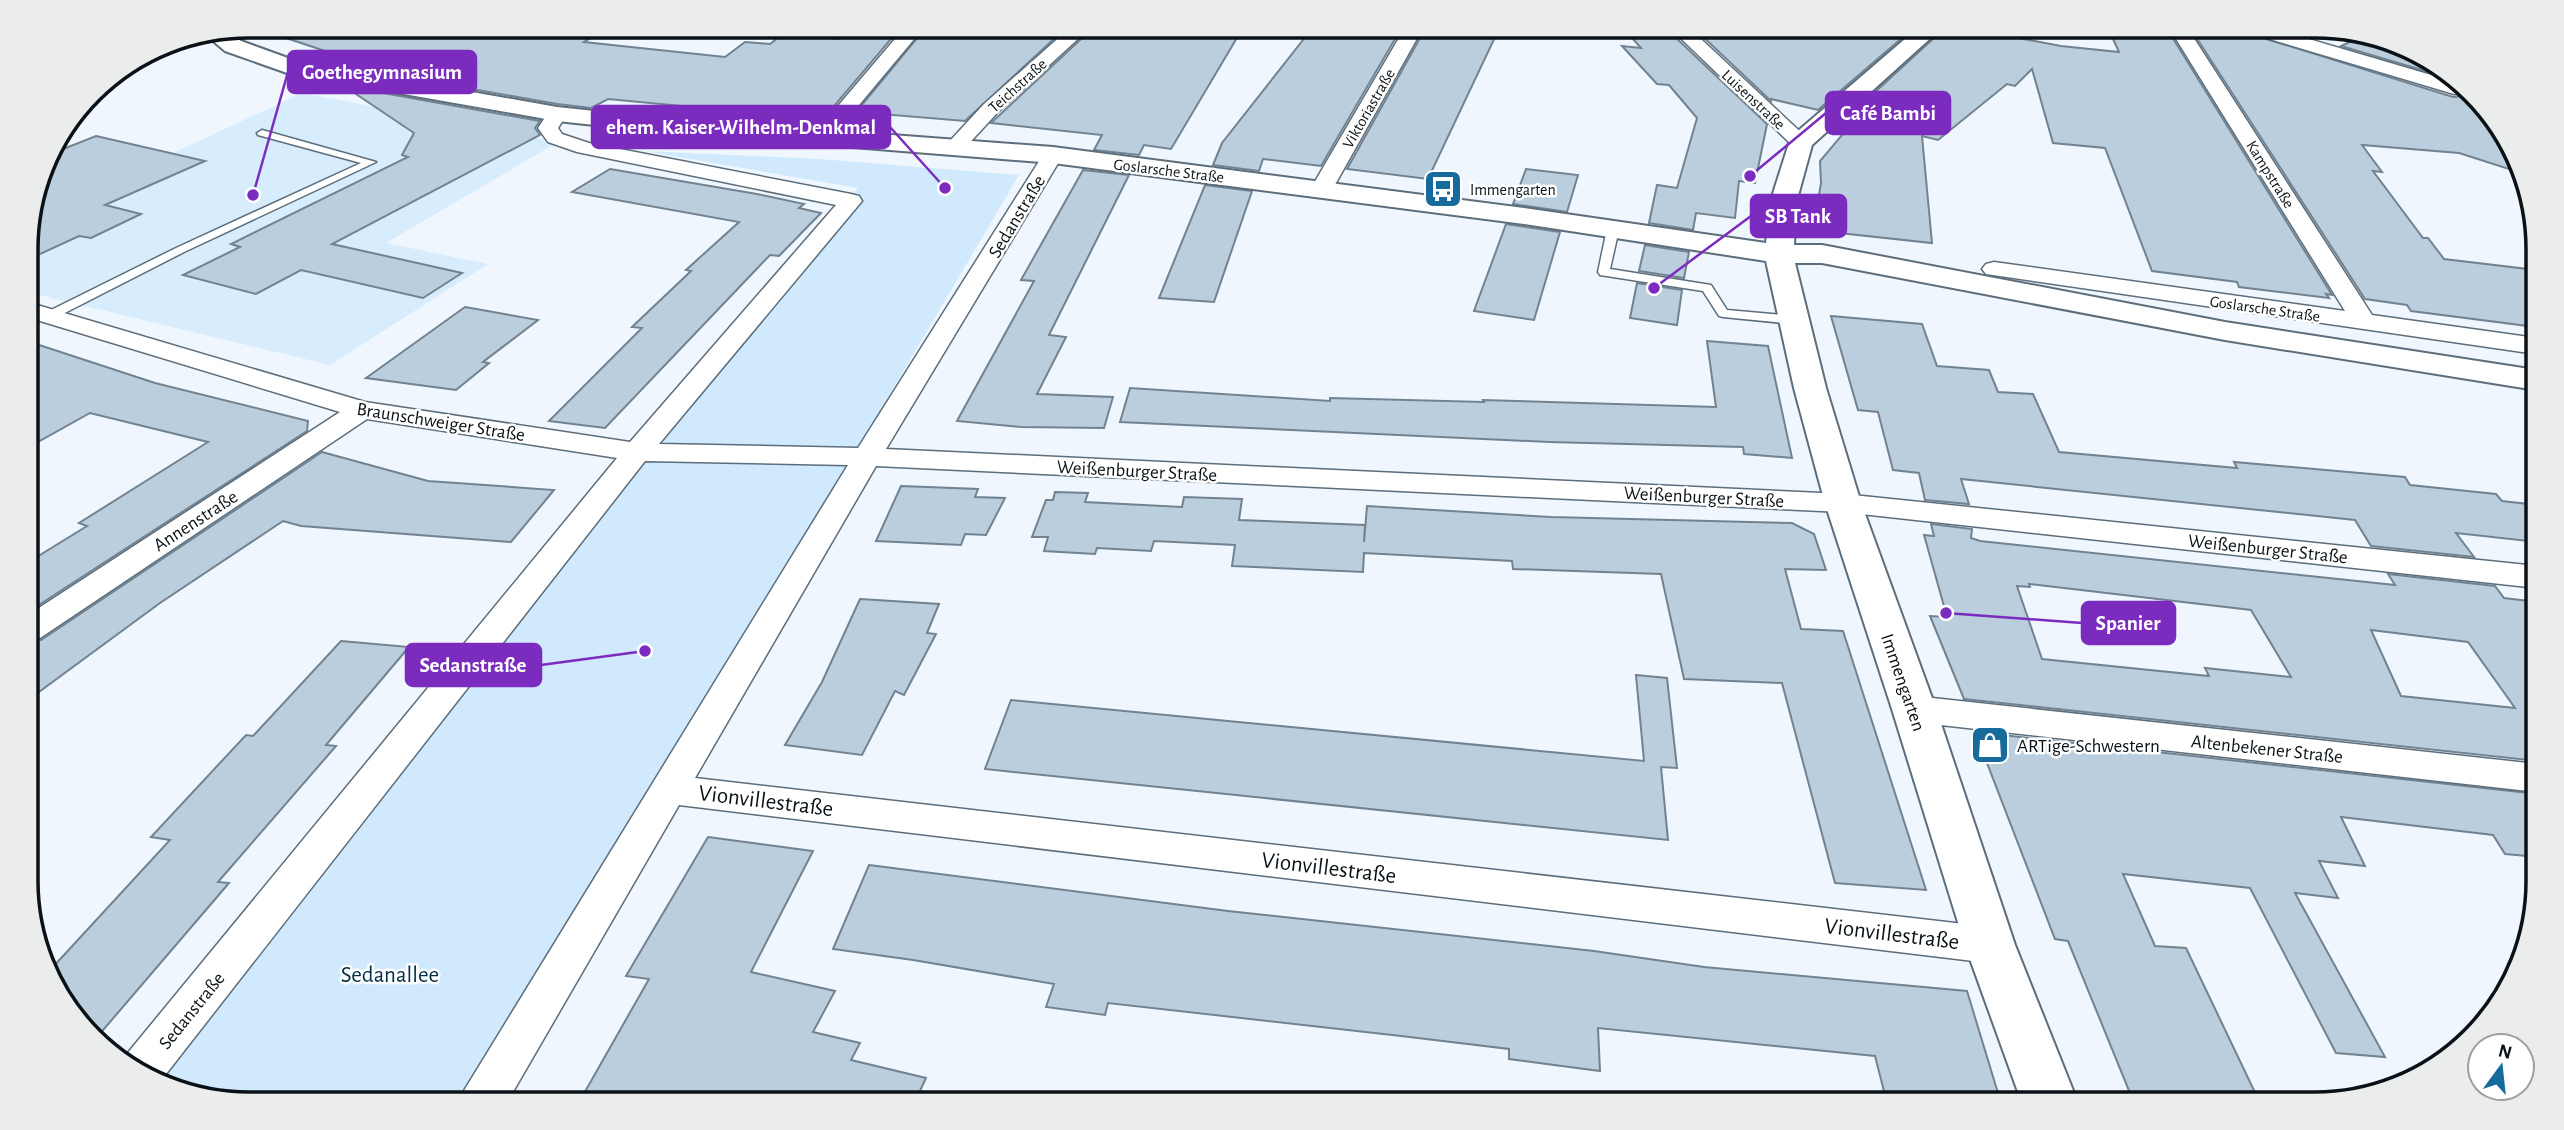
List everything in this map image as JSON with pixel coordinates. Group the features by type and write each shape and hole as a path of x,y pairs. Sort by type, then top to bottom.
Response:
{"main road":[{"path":"1800,142 1918,39"},
{"name":"Goslarsche Straße","path":"225,40 233,46 290,67 381,86 557,114 651,124 1053,155 1613,229 1779,254"},
{"name":"Immengarten","path":"1800,142 1783,203 1779,254 1810,388 1843,503 1914,709 1990,945 2045,1091"},
{"path":"1779,254 1822,254 2225,331 2445,368 2526,379"},
{"path":"1779,254 1817,271 2161,338 2363,374 2526,398"}],"street":[{"path":"822,137 905,39"},
{"name":"Teichstraße","path":"955,147 991,108 1068,39"},
{"name":"Viktoriastraße","path":"1321,190 1408,39"},
{"name":"Luisenstraße","path":"1691,39 1800,142"},
{"name":"Kampstraße","path":"2185,39 2364,322"},
{"path":"2289,39 2448,86"},
{"name":"Sedanstraße","path":"147,1064 637,452 851,201 584,148 555,138 548,128 557,114"},
{"name":"Sedanstraße","path":"488,1092 867,457 1053,155"},
{"name":"Goslarsche Straße","path":"1994,269 2526,345"},
{"name":"Braunschweiger Straße","path":"39,313 362,410 637,452 867,457"},
{"name":"Annenstraße","path":"39,623 362,410"},
{"name":"Weißenburger Straße","path":"867,457 1843,503 2526,576"},
{"name":"Altenbekener Straße","path":"1914,709 2526,777"},
{"name":"Vionvillestraße","path":"668,789 1990,945"}],"lane":[{"path":"39,313 371,162 262,133"},
{"path":"1613,229 1604,272 1707,288 1723,313 1794,320"}],"shaded area":[{"path":"302,93 558,142 386,243 488,264 330,365 39,295 39,235 43,208 50,181 64,148 95,136 169,155"}],"green space":[{"name":"Sedanallee","path":"644,151 820,159 1019,175 835,487 470,1092 235,1091 181,1080 152,1067 637,452 858,188"}],"building":[{"path":"289,39 589,39 584,42 725,57 745,42 770,44 776,39 891,39 830,111 817,110 810,118 608,99 591,108 557,104 358,69 367,65"},
{"path":"916,39 1054,39 965,121 856,112"},
{"path":"1081,39 1236,39 1171,149 1144,145 1139,155 1094,150 1102,135 991,123"},
{"path":"1304,39 1395,39 1321,166 1263,159 1259,171 1213,165 1222,143"},
{"path":"1419,39 1494,39 1428,179 1347,169"},
{"path":"1633,39 1677,39 1767,124 1755,183 1739,181 1735,218 1696,213 1693,230 1649,223 1657,185 1677,188 1697,118 1669,85 1657,84 1622,46 1641,48"},
{"path":"1705,39 1901,39 1818,110 1771,101"},
{"path":"1933,39 2023,39 2119,52 2113,39 2173,39 2332,295 2326,294 2329,298 2239,287 2237,282 2152,271 2105,148 2053,143 2032,69 2015,86 2007,84 1938,140 1922,136 1932,243 1821,231 1821,208 1817,207 1821,183 1820,161 1848,128 1838,126"},
{"path":"2197,39 2267,39 2453,97 2460,97 2482,121 2497,144 2509,169 2459,153 2362,145 2382,172 2373,171 2423,238 2428,238 2444,259 2526,269 2526,326 2411,311 2407,305 2365,299"},
{"path":"2350,42 2369,46 2395,55 2427,72 2341,46"},
{"path":"344,86 540,121 535,128 540,135 332,244 462,273 423,298 301,270 256,294 183,275 240,247 231,244 408,157 402,155 414,133"},
{"path":"96,136 205,161 105,205 141,214 91,238 79,236 39,254 39,235 46,195 64,149"},
{"path":"610,169 757,194 804,204 799,208 821,213 779,256 770,255 605,428 549,421 642,328 632,327 691,271 686,270 739,222 572,192"},
{"path":"1526,169 1578,175 1567,212 1513,204"},
{"path":"1083,170 1129,175 1049,335 1066,337 1037,394 1113,397 1104,428 1021,427 957,421 1034,281 1021,280"},
{"path":"1205,185 1252,191 1214,302 1159,298"},
{"path":"1506,224 1560,232 1534,320 1474,311"},
{"path":"1645,245 1689,252 1684,278 1639,271"},
{"path":"1637,283 1682,290 1677,325 1630,318"},
{"path":"465,307 538,320 483,362 489,363 456,390 366,378"},
{"path":"1831,316 1922,324 1937,366 1989,370 1998,392 2033,394 2059,452 2237,468 2234,462 2405,477 2410,485 2496,494 2502,501 2526,504 2526,541 2456,533 2474,557 2371,546 2355,520 1961,479 1969,504 1925,500 1919,473 1893,470 1878,412 1858,410"},
{"path":"1707,341 1768,346 1792,458 1744,454 1743,447 1549,442 1120,422 1130,388 1330,401 1330,398 1484,402 1483,400 1716,407"},
{"path":"39,345 155,383 308,421 307,431 39,605 39,556 87,526 79,523 208,442 90,413 39,441"},
{"path":"322,452 428,481 554,490 511,542 301,526 283,521 160,603 39,692 41,640"},
{"path":"901,486 978,489 975,497 1005,498 986,535 965,534 961,545 876,541"},
{"path":"1055,492 1088,493 1085,502 1182,507 1184,497 1242,499 1239,520 1365,525 1364,542 1367,506 1551,517 1792,523 1814,534 1826,570 1785,569 1801,629 1843,631 1926,890 1835,883 1782,683 1684,679 1661,574 1513,569 1512,561 1364,553 1363,572 1232,566 1235,545 1154,541 1151,551 1097,548 1095,554 1044,551 1048,537 1032,537 1046,500 1053,500"},
{"path":"1931,524 1972,529 1971,538 1980,541 2395,585 2388,574 2495,586 2504,598 2526,601 2526,760 1964,699 1930,616 1947,617 1924,535 1934,536","holes":["2029,584 2251,610 2291,677 2205,668 2209,676 2042,659 2017,586 2030,587","2371,630 2468,642 2515,708 2401,696"]},
{"path":"860,599 939,604 927,633 936,634 904,695 895,691 862,755 785,745 822,682"},
{"path":"341,641 409,647 326,745 336,746 218,882 229,883 102,1032 82,1009 56,963 170,840 151,837 246,735 253,736"},
{"path":"1636,675 1667,678 1677,768 1661,767 1668,840 985,769 1011,700 1644,761"},
{"path":"1975,732 2526,793 2526,856 2505,854 2493,835 2341,817 2365,866 2319,861 2338,898 2295,893 2385,1057 2336,1053 2250,888 2123,874 2155,946 2186,948 2254,1091 2129,1091 2068,941 2055,939"},
{"path":"708,837 813,851 751,972 835,991 813,1032 860,1043 851,1060 926,1078 920,1092 585,1092 649,979 626,976"},
{"path":"869,865 1228,911 1594,951 1704,967 1967,991 1997,1091 1884,1091 1875,1056 1598,1028 1600,1071 1509,1059 1509,1049 1401,1036 1108,1003 1105,1015 1046,1007 1054,984 833,949"}],"place":[{"name":"Café Bambi","path":"1750,176"},
{"name":"ehem. Kaiser-Wilhelm-Denkmal","path":"945,188"},
{"name":"Immengarten","path":"1443,189"},
{"name":"Goethegymnasium","path":"253,195"},
{"name":"SB Tank","path":"1654,288"},
{"name":"Spanier","path":"1946,613"},
{"name":"Sedanstraße","path":"645,651"},
{"name":"ARTige-Schwestern","path":"1990,745"}]}
